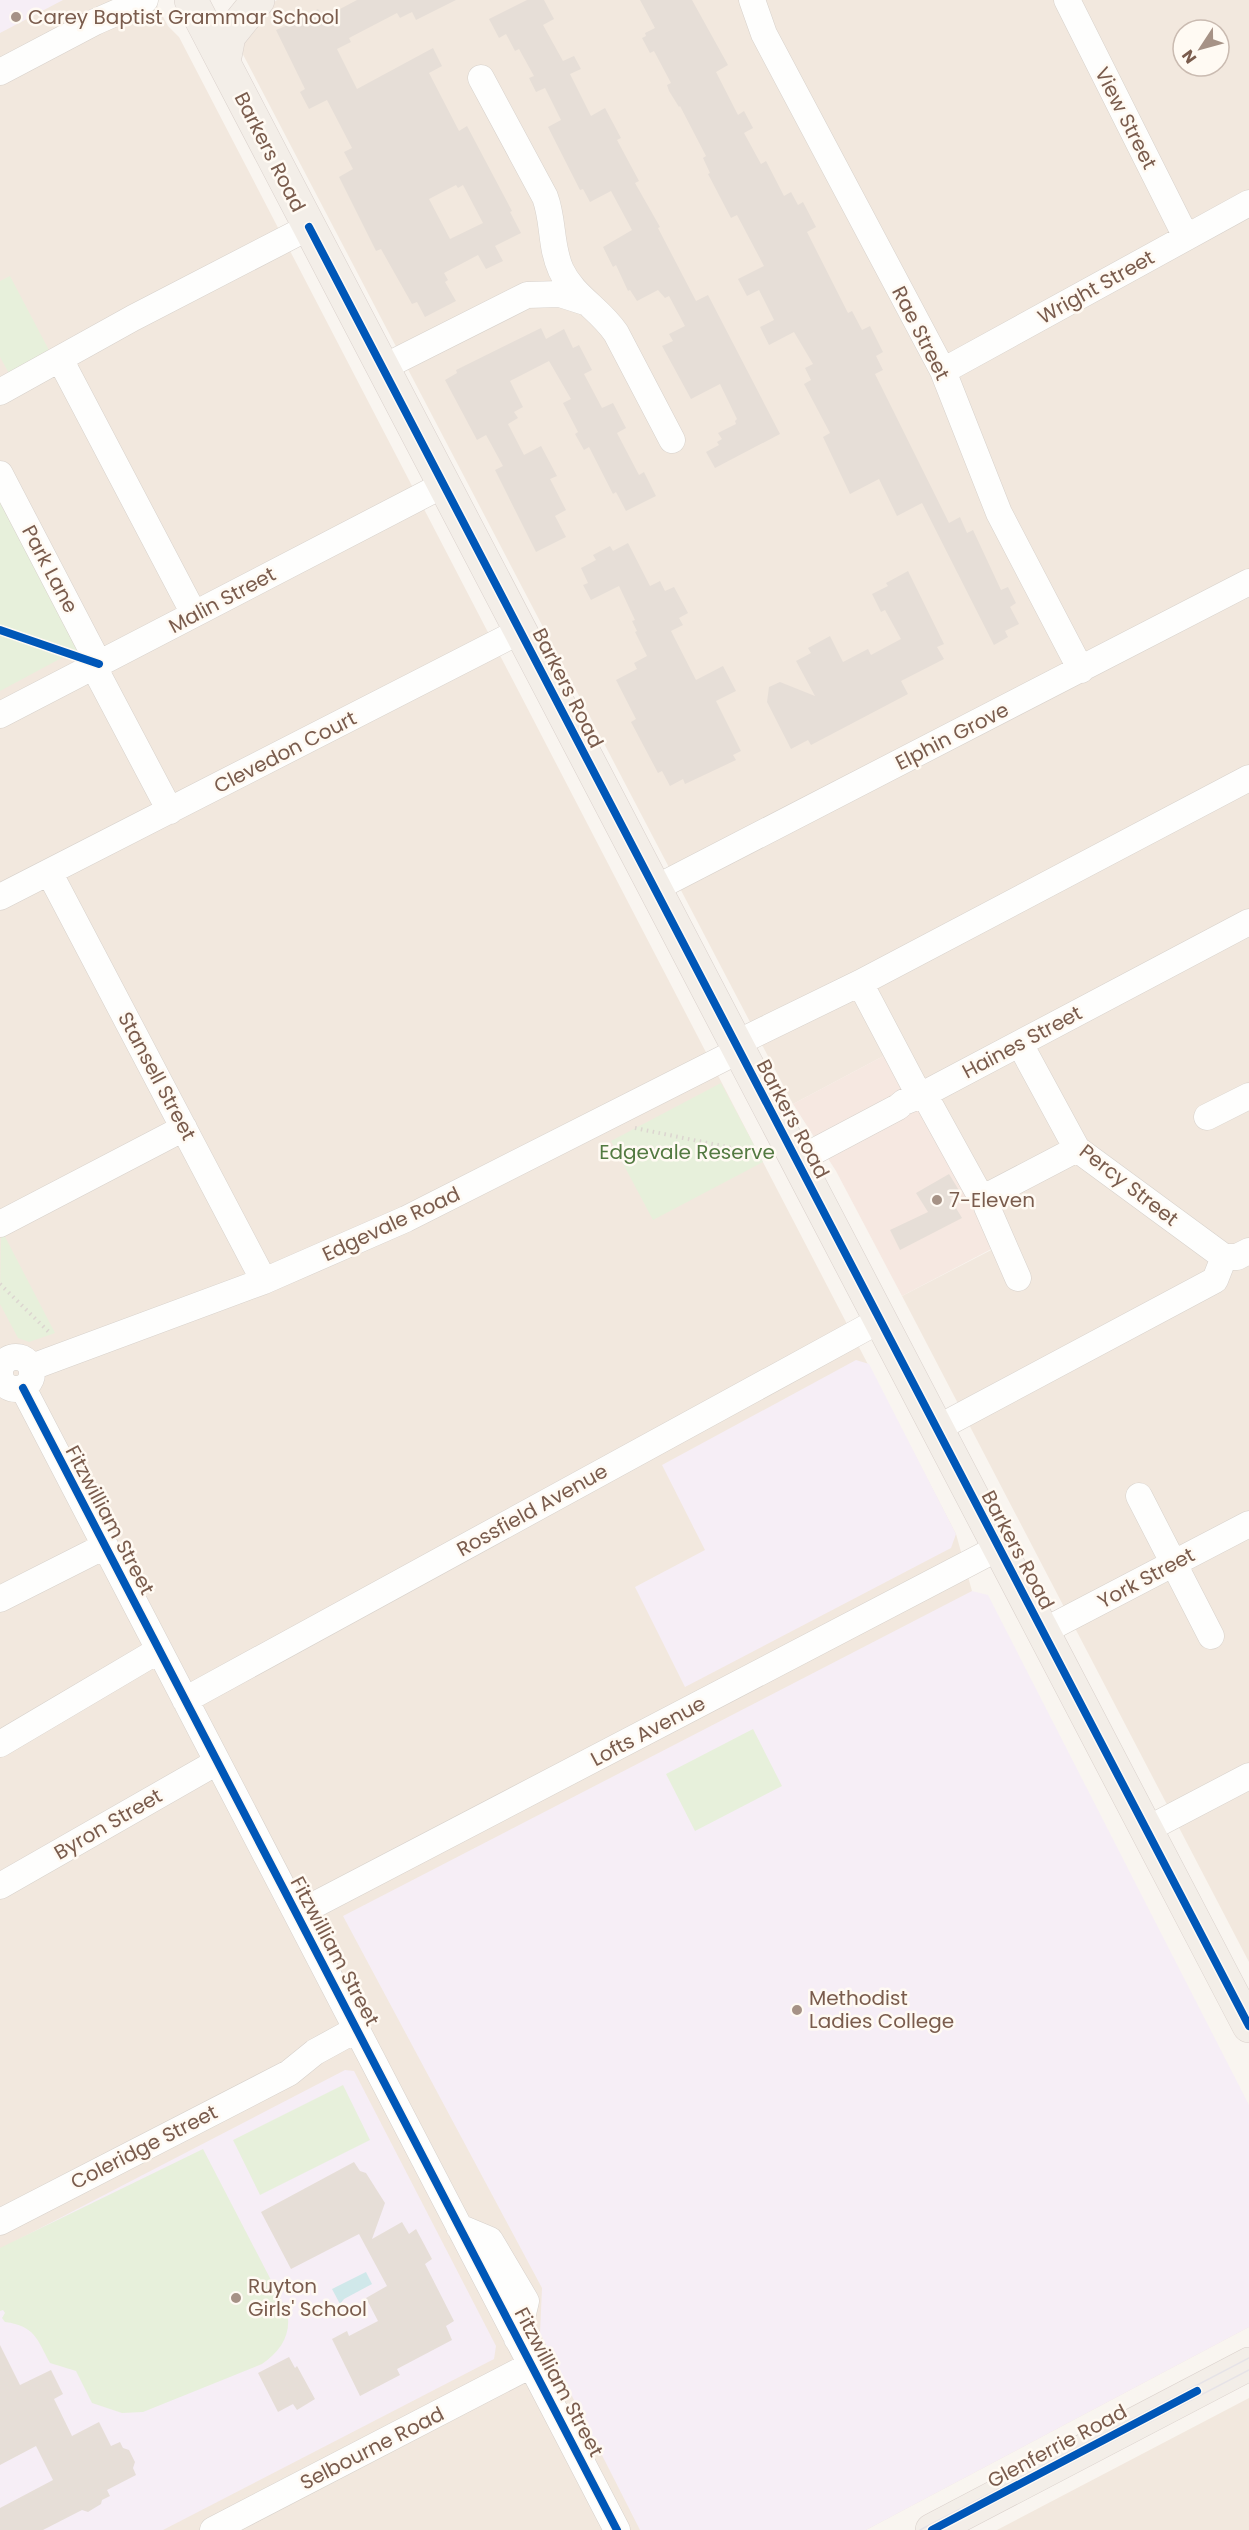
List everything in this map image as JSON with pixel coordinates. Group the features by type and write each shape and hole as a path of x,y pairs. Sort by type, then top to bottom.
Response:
{"main road":[{"name":"Barkers Road","path":"191,0 1249,2026"},
{"path":"224,62 229,36 258,0"},
{"name":"Glenferrie Road","path":"932,2530 1249,2364"}],"street":[{"path":"0,72 95,22 145,0"},
{"name":"Rae Street","path":"752,0 764,34 943,371 999,513 1081,670"},
{"name":"View Street","path":"1067,0 1186,237"},
{"path":"481,78 545,197 552,218 555,254 564,276 574,291 607,320 672,440"},
{"name":"Wright Street","path":"943,371 1249,203"},
{"path":"0,392 133,318 309,226"},
{"path":"382,368 518,298 529,290 539,277 549,255 553,237"},
{"path":"518,298 533,294 555,293 574,297 591,306"},
{"path":"60,359 194,614"},
{"name":"Park Lane","path":"0,474 170,812"},
{"name":"Malin Street","path":"0,715 443,484"},
{"name":"Elphin Grove","path":"654,889 1249,582"},
{"name":"Clevedon Court","path":"0,897 520,631"},
{"name":"Edgevale Road","path":"11,1369 264,1281 406,1219 602,1121 737,1047 1249,778"},
{"name":"Stansell Street","path":"49,872 264,1281"},
{"name":"Haines Street","path":"796,1161 1249,922"},
{"path":"860,983 978,1192 989,1195 1077,1149"},
{"name":"Percy Street","path":"1020,1044 1077,1149 1224,1257"},
{"path":"1207,1117 1249,1096"},
{"path":"0,1224 184,1128"},
{"path":"989,1195 987,1207 1018,1278"},
{"path":"936,1429 1215,1280 1224,1257 1237,1257 1249,1251"},
{"name":"Rossfield Avenue","path":"185,1700 880,1320"},
{"name":"Fitzwilliam Street","path":"11,1369 617,2530"},
{"path":"1139,1496 1211,1636"},
{"name":"York Street","path":"1042,1632 1249,1524"},
{"path":"0,1599 105,1546"},
{"name":"Lofts Avenue","path":"297,1914 998,1548"},
{"path":"0,1744 159,1650"},
{"name":"Byron Street","path":"0,1886 217,1762"},
{"path":"1146,1830 1249,1776"},
{"name":"Coleridge Street","path":"0,2222 289,2073 320,2064 360,2036"},
{"name":"Selbourne Road","path":"213,2530 531,2365"}],"path":[{"path":"602,1121 796,1161"},
{"path":"0,1284 51,1334"}],"shaded area":[{"path":"0,0 154,0 168,26 179,37 956,1534 972,1591 1249,2327 866,2530 0,2530"},
{"name":"Carey Baptist Grammar School","path":"0,0 63,0 0,33"},
{"path":"277,0 1249,0 1249,1962 902,1296 997,1247 891,1052 793,1104 238,45 246,21"},
{"name":"7-Eleven","path":"891,1052 927,1113 997,1246 902,1296 836,1171 793,1104"},
{"path":"856,1360 869,1364 956,1534 951,1548 685,1687 635,1587 705,1550 662,1465"},
{"name":"Methodist Ladies College","path":"972,1591 988,1595 1249,2105 1249,2327 866,2530 640,2530 540,2333 542,2288 343,1916"},
{"name":"Ruyton Girls' School","path":"345,2070 354,2071 496,2346 494,2359 163,2530 0,2530 0,2249"},
{"path":"1249,2398 1249,2530 997,2530"}],"green space":[{"path":"10,276 52,356 11,377 0,357 0,281"},
{"path":"0,491 82,647 0,691"},
{"name":"Edgevale Reserve","path":"721,1083 763,1162 653,1220 611,1141"},
{"path":"1,1229 55,1333 29,1342 18,1338 0,1304"},
{"path":"753,1729 782,1786 695,1831 666,1774"},
{"path":"343,2085 370,2140 260,2195 233,2140"},
{"path":"203,2149 287,2311 288,2327 284,2341 280,2348 262,2364 143,2412 122,2413 92,2403 76,2371 50,2363 29,2330 5,2322 2,2318 5,2313 3,2310 0,2311 0,2248"}],"water":[{"path":"366,2272 372,2284 344,2299 340,2304 332,2289"}],"building":[{"path":"357,0 456,0 416,20 412,12 400,18 397,13 349,38 351,42 337,49 357,89 433,48 442,66 429,73 459,131 467,126 512,211 510,212 521,233 495,246 503,261 486,269 478,255 444,273 448,280 445,282 456,301 425,317 417,302 412,304 381,249 376,251 339,177 353,169 344,152 352,148 327,100 309,109 300,92 305,89 276,30 288,25 286,21 301,13 303,17 318,9 323,18","holes":["456,185 458,188 463,185 483,223 450,239 429,199"]},
{"path":"527,0 544,0 554,19 543,25 563,61 574,56 581,69 570,74 591,116 605,108 621,138 617,140 639,181 635,183 660,227 658,228 696,301 708,295 780,434 715,468 706,452 719,445 717,442 722,439 718,433 736,424 737,419 720,384 691,399 662,346 673,341 669,334 685,326 669,296 665,298 658,290 637,301 630,290 628,291 616,265 613,267 603,247 632,230 611,191 590,202 583,189 580,190 548,127 561,120 545,88 536,92 529,78 534,76 519,49 515,51 506,34 499,38 489,19"},
{"path":"640,0 692,0 728,65 716,72 738,115 744,111 753,128 744,133 761,164 766,161 784,196 791,192 798,205 803,202 816,227 807,232 848,313 852,311 862,330 870,326 883,352 876,356 883,370 875,374 949,523 960,517 967,533 973,530 1001,590 1008,587 1016,603 1010,607 1019,624 1005,631 1008,637 994,645 922,503 897,516 879,479 850,494 823,437 830,433 804,384 811,380 805,368 813,364 794,332 769,345 760,327 774,320 759,290 747,296 738,279 764,266 737,215 731,218 708,174 710,173 703,158 706,156 680,106 669,91 667,85 671,83 654,51 650,53 642,38 646,36 645,33 655,28"},
{"path":"541,328 546,339 564,329 573,348 579,345 592,370 584,374 602,408 613,403 626,428 617,433 639,475 644,472 656,496 626,511 616,492 613,494 589,447 584,450 575,434 578,432 563,403 571,399 549,361 510,381 523,407 514,412 518,418 508,424 524,455 541,446 557,476 550,479 566,510 555,516 566,537 536,552 495,470 503,466 486,435 477,440 445,380 457,373 456,370"},
{"path":"628,543 650,586 660,581 665,591 674,587 688,613 679,618 683,625 671,631 696,680 723,666 736,691 716,701 741,751 733,755 736,760 685,784 683,779 670,786 662,771 658,773 631,722 636,719 616,680 637,669 634,663 647,656 635,632 637,631 632,621 635,620 619,586 591,600 583,585 588,583 581,568 596,560 593,555 610,546 613,551"},
{"path":"908,571 944,644 937,647 944,659 901,681 908,694 811,745 808,740 791,749 767,702 769,687 780,682 815,696 796,661 811,653 808,648 830,636 843,662 868,649 871,655 901,639 885,610 881,612 872,594 888,586 886,583"},
{"path":"949,1174 960,1192 950,1198 962,1218 900,1250 890,1230 928,1212 916,1193"},
{"path":"354,2162 360,2171 366,2173 385,2203 372,2239 402,2222 409,2234 416,2229 432,2259 425,2264 454,2321 446,2326 452,2340 397,2369 400,2375 360,2396 332,2339 347,2331 349,2336 378,2321 366,2298 387,2286 359,2234 291,2269 261,2212"},
{"path":"0,2345 20,2385 51,2370 63,2394 54,2399 72,2436 99,2422 111,2446 120,2442 123,2448 129,2450 135,2462 133,2468 136,2475 107,2490 110,2496 102,2500 101,2504 88,2512 82,2510 43,2530 0,2530 0,2508 53,2480 36,2446 0,2465"},
{"path":"289,2357 295,2368 297,2366 315,2399 297,2410 293,2404 278,2412 258,2373"}],"tram line":[{"path":"920,2530 1249,2358"},
{"path":"942,2530 1249,2370"}],"cycle path":[{"path":"309,227 1249,2026"},
{"path":"0,630 99,664"},
{"path":"23,1388 617,2530"},
{"path":"932,2530 1197,2391"}],"place":[{"name":"Carey Baptist Grammar School","path":"16,17"},
{"name":"7-Eleven","path":"937,1200"},
{"name":"Methodist Ladies College","path":"797,2010"},
{"name":"Ruyton Girls' School","path":"236,2298"}]}
